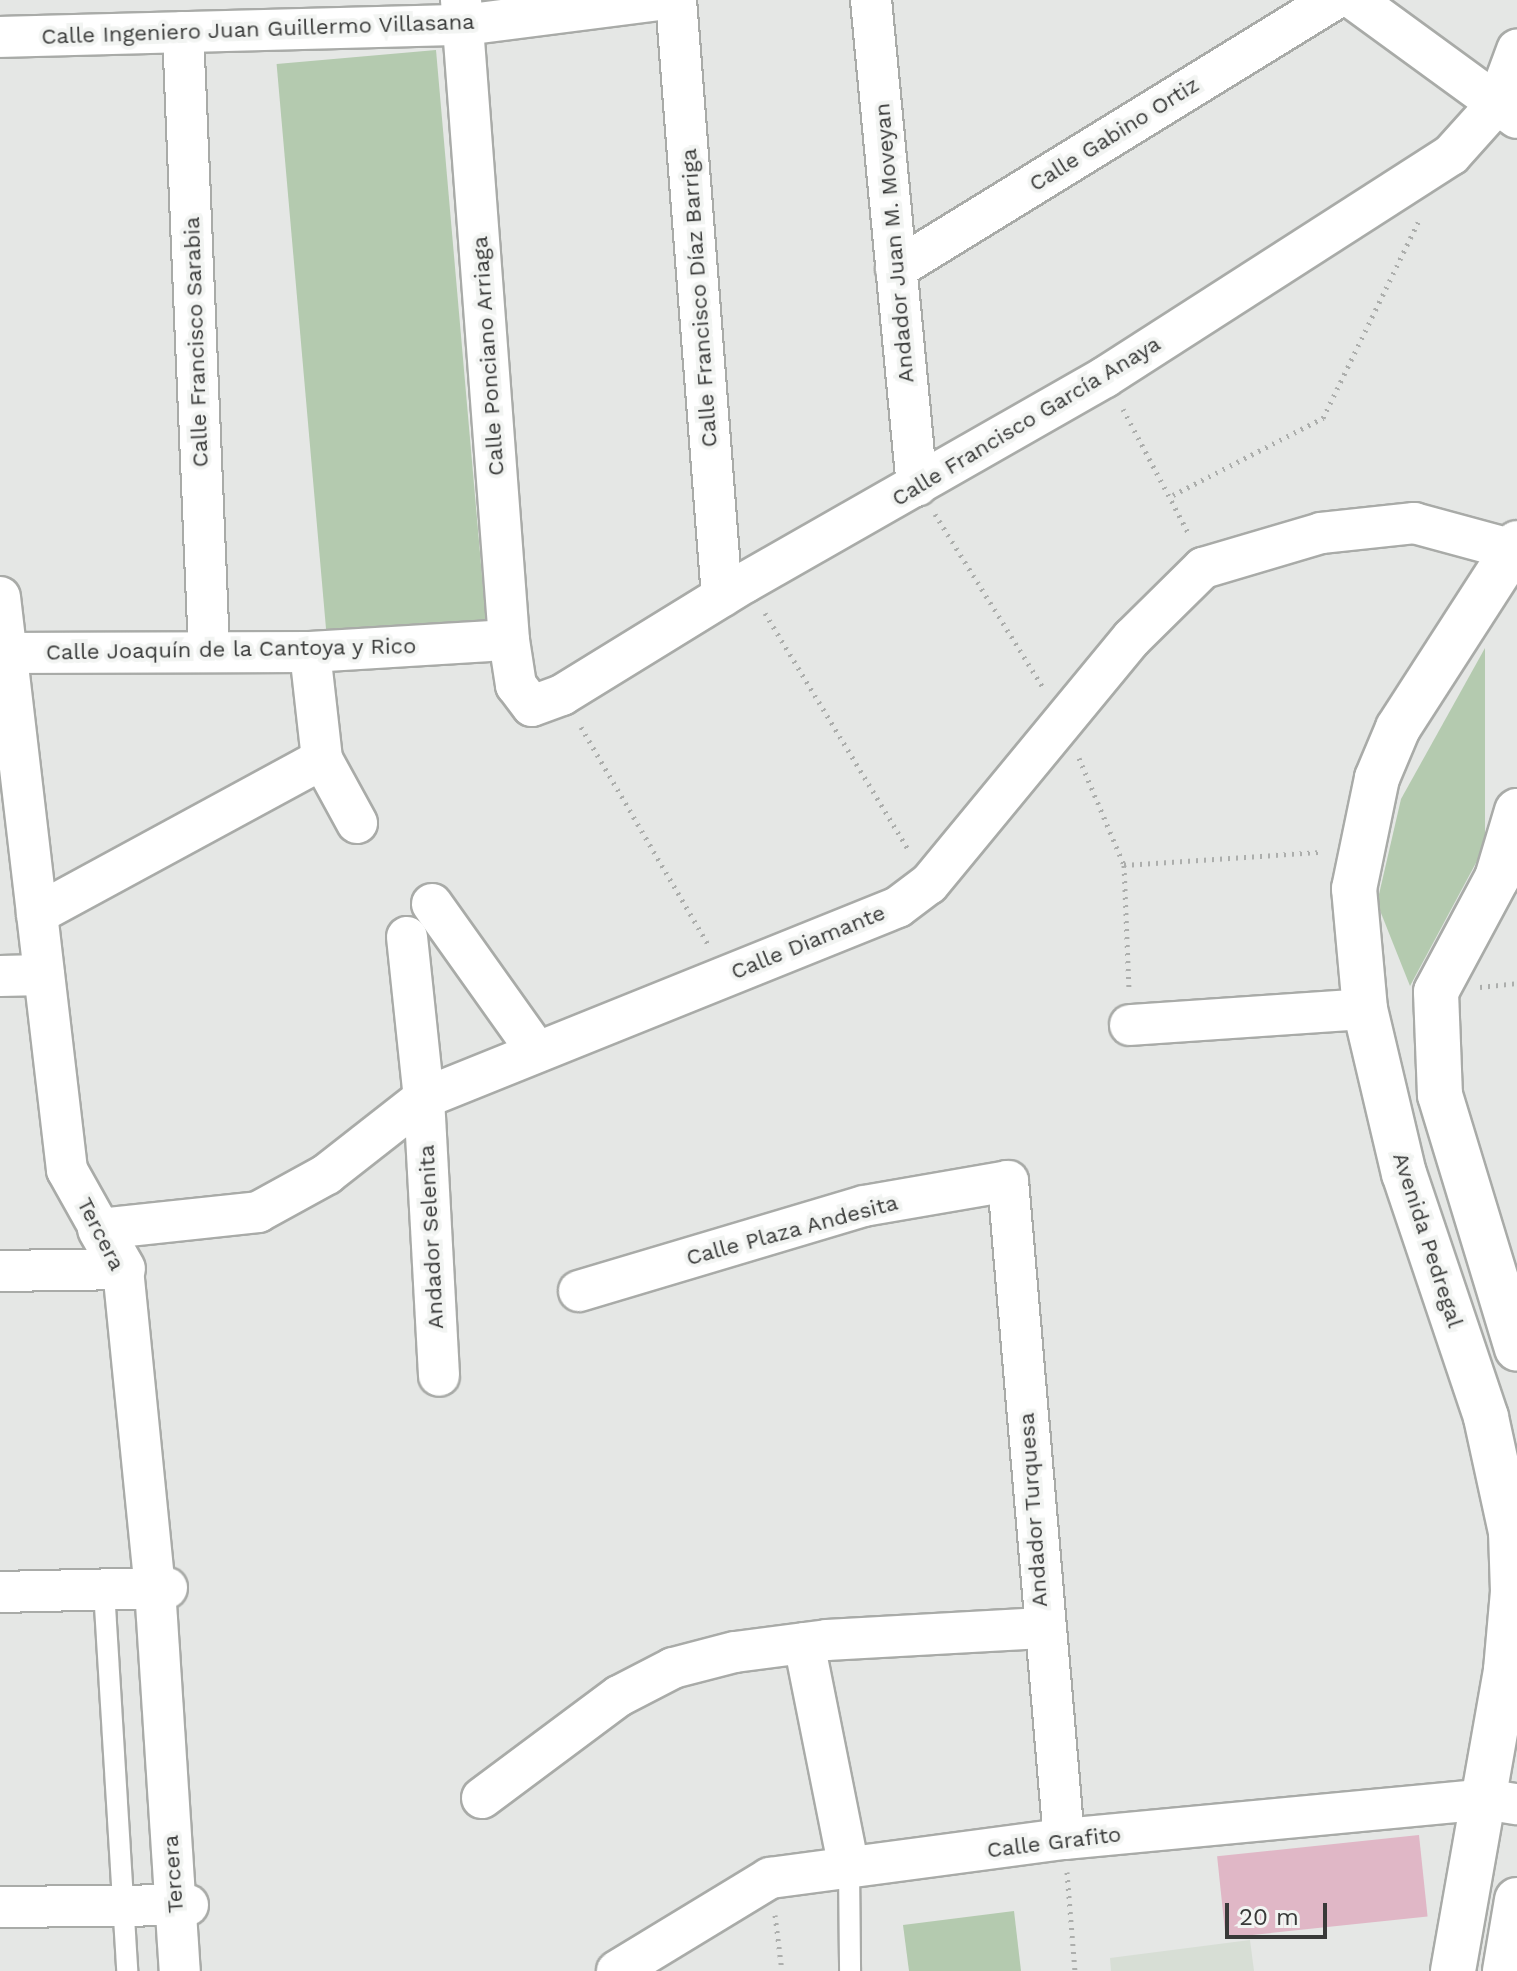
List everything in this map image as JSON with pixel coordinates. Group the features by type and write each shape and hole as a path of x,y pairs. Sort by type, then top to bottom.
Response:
{"street":[{"name":"Calle Ingeniero Juan Guillermo Villasana","path":"0,37 183,32 659,0"},
{"name":"Calle Francisco Díaz Barriga","path":"676,0 734,589"},
{"name":"Andador Juan M. Moveyan","path":"871,0 917,486"},
{"name":"Calle Gabino Ortiz","path":"896,269 1333,0"},
{"path":"1355,0 1507,111 1517,50"},
{"name":"Calle Ponciano Arriaga","path":"462,12 509,640 516,685 547,700"},
{"name":"Calle Francisco Sarabia","path":"183,32 209,651"},
{"name":"Calle Francisco García Anaya","path":"547,700 1105,377 1451,155 1507,111"},
{"name":"Calle Diamante","path":"100,1229 258,1212 327,1174 424,1098 898,907 929,884 1132,638 1203,568 1321,533 1414,523 1516,548"},
{"name":"Avenida Pedregal","path":"1453,1971 1501,1802 1514,1531 1486,1417 1404,1174 1365,1009 1354,889 1359,849 1377,778 1398,728 1516,548"},
{"name":"Tercera","path":"0,597 2,653 67,1170 123,1269 161,1588 181,1905 180,1971"},
{"name":"Calle Joaquín de la Cantoya y Rico","path":"2,653 310,652 509,640"},
{"path":"310,652 322,759 357,823"},
{"path":"37,914 322,759"},
{"path":"1517,811 1497,878 1436,992 1440,1095 1517,1349"},
{"path":"432,904 537,1052"},
{"name":"Andador Selenita","path":"407,937 424,1098 439,1376"},
{"path":"0,976 44,975"},
{"path":"1130,1025 1365,1009"},
{"name":"Calle Plaza Andesita","path":"579,1291 864,1206 1008,1181"},
{"name":"Andador Turquesa","path":"1008,1181 1043,1628 1064,1839"},
{"path":"0,1271 123,1269"},
{"path":"0,1592 161,1588"},
{"path":"482,1798 619,1696 673,1668 804,1643 1043,1628"},
{"path":"804,1643 849,1868"},
{"name":"Calle Grafito","path":"617,1971 770,1878 1064,1839 1501,1802"},
{"path":"1505,1971 1517,1900"},
{"path":"0,1907 181,1905"}],"lane":[{"path":"104,1590 127,1971"},
{"path":"849,1868 850,1971"}],"path":[{"path":"1173,495 1323,418 1424,210"},
{"path":"1105,377 1173,495 1203,568"},
{"path":"917,486 1064,721 1124,865 1130,1025"},
{"path":"734,589 929,884"},
{"path":"547,700 725,975"},
{"path":"1124,865 1359,849"},
{"path":"1064,1839 1075,1971"},
{"path":"770,1878 782,1971"}],"shaded area":[{"path":"1250,1940 1254,1971 1111,1971 1110,1958"}],"green space":[{"path":"436,50 486,621 327,635 277,64"},
{"path":"1485,648 1485,846 1410,986 1377,903 1401,799"},
{"path":"1014,1911 1021,1971 909,1971 903,1925"}],"building":[{"path":"1419,1835 1428,1917 1226,1938 1217,1856"}]}
